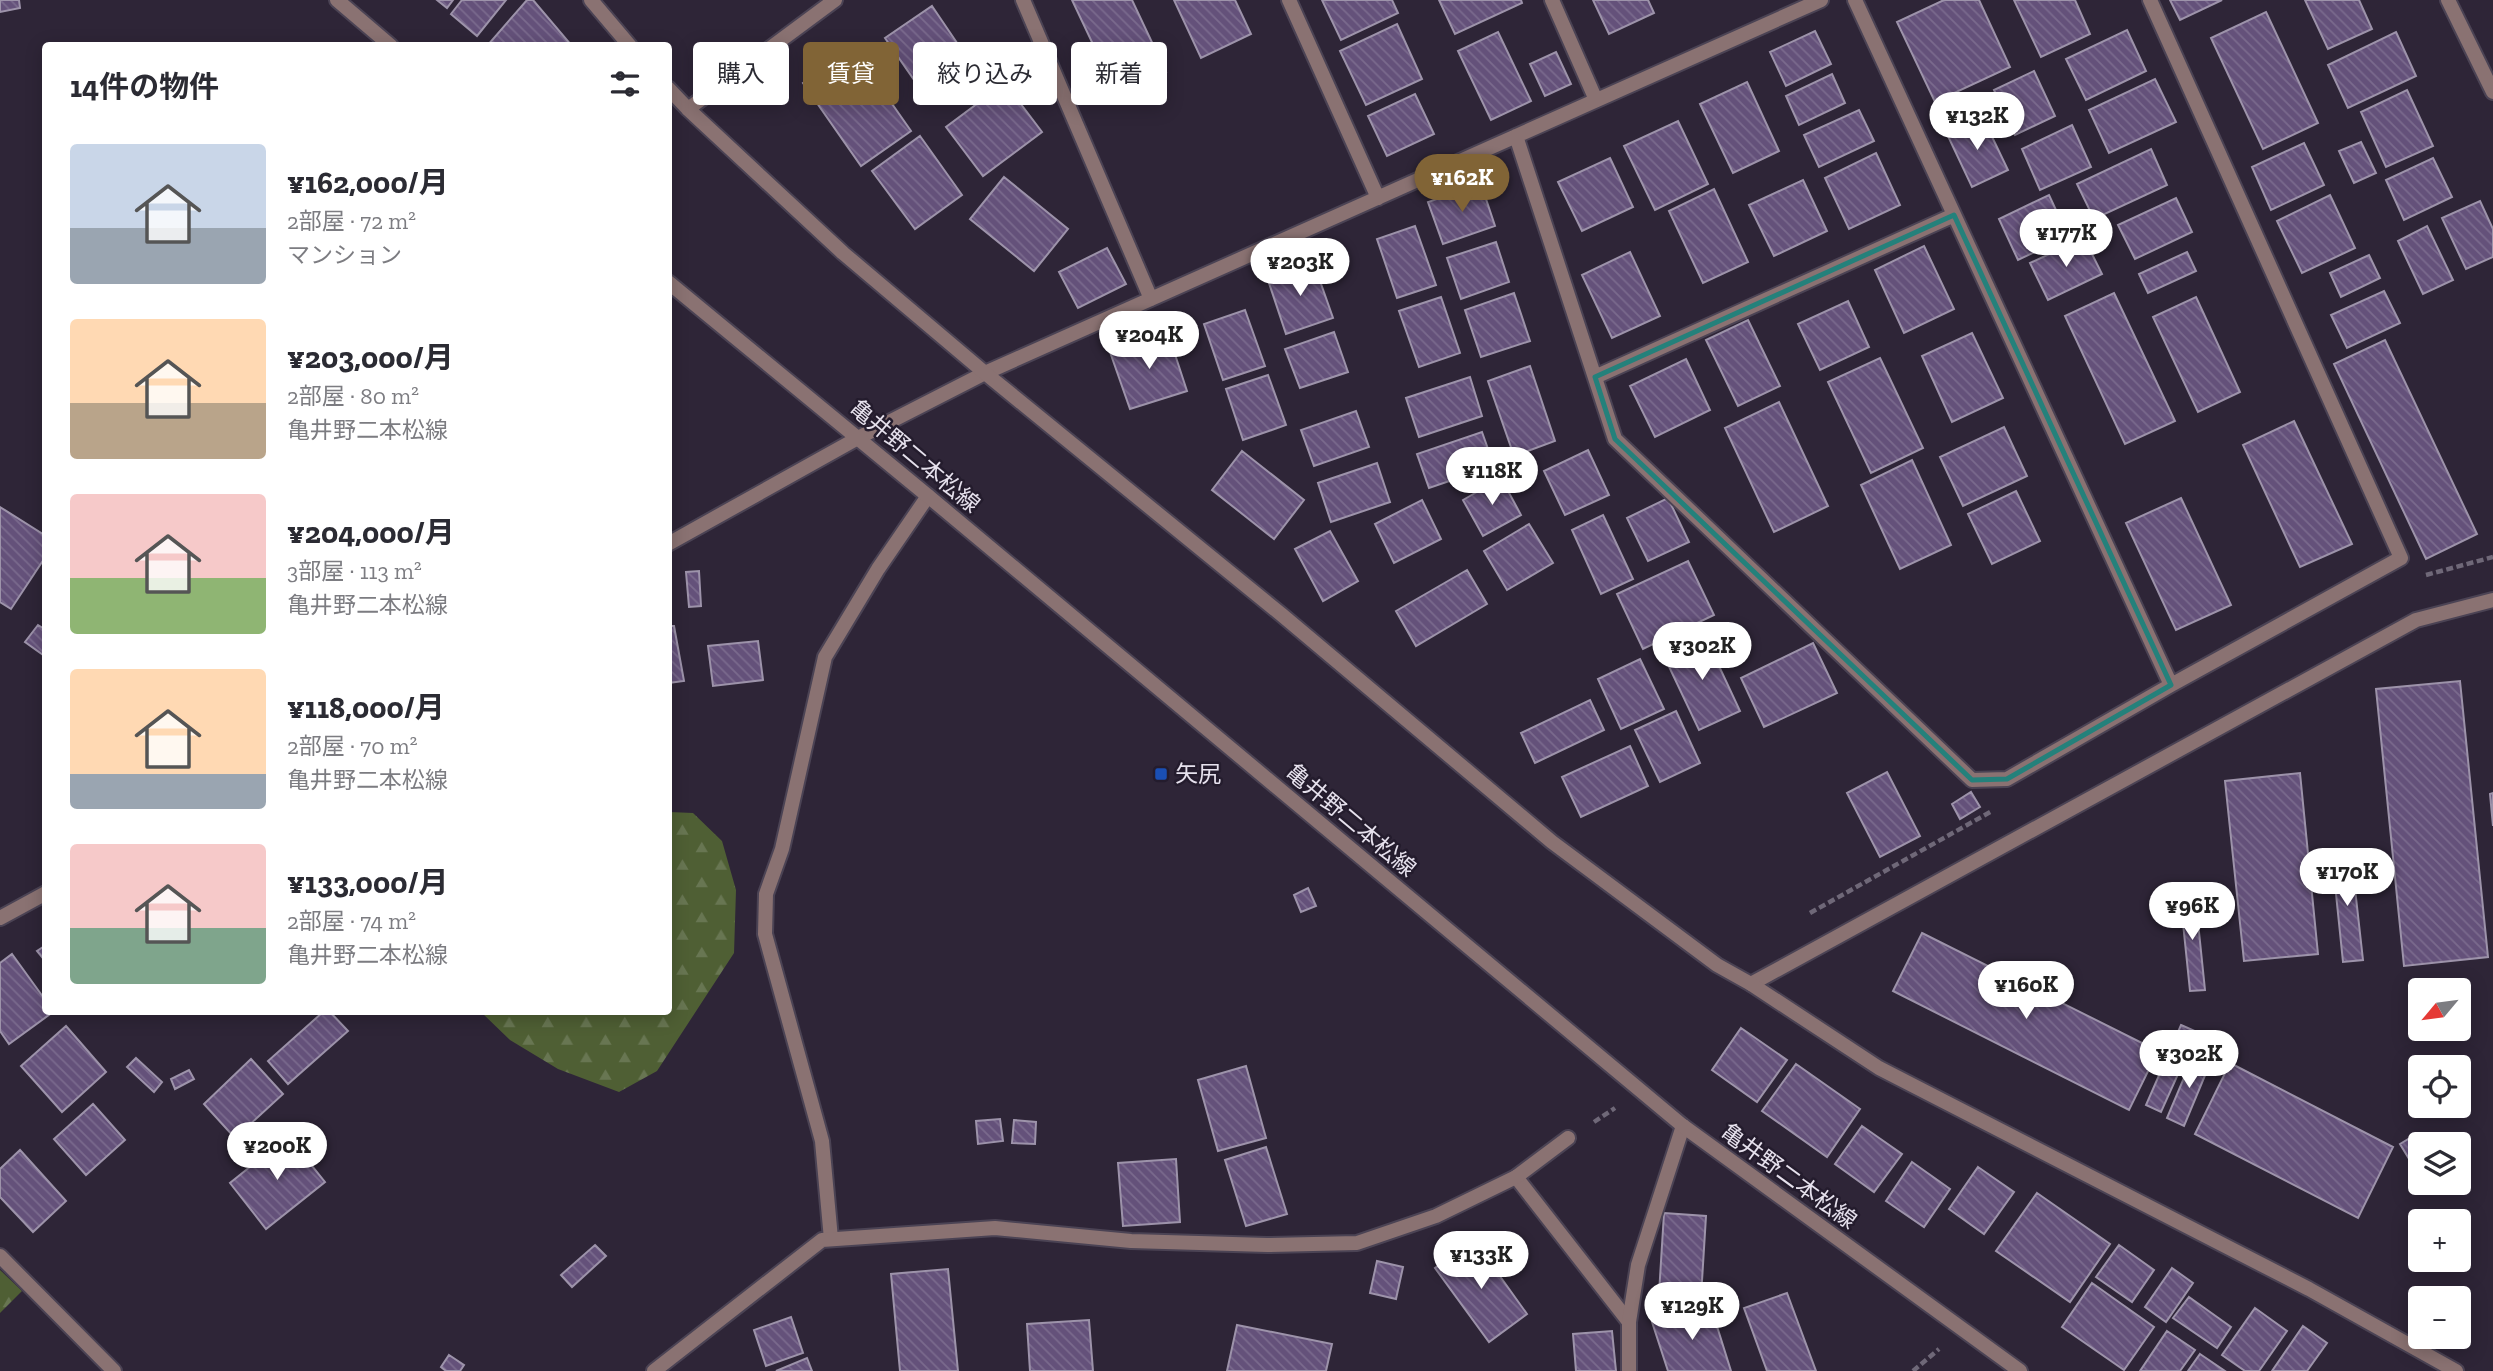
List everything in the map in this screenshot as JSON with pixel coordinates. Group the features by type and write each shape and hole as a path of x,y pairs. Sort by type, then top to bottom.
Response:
{"street":[{"path":"337,0 386,42"},
{"path":"591,0 628,42"},
{"path":"688,109 835,0"},
{"path":"1023,0 1151,299"},
{"path":"1289,0 1378,198"},
{"path":"1552,0 1596,100"},
{"path":"672,542 858,438 985,373 1596,100 1804,3 1821,0"},
{"path":"1855,0 2171,685"},
{"path":"1516,136 1615,439 1972,780 2007,779 2401,558 2150,0"},
{"path":"2448,0 2493,92"},
{"path":"672,92 843,253 985,373 1282,615 1552,842 1717,965 1751,984 1879,1068 2309,1289 2456,1371"},
{"path":"1595,377 1954,215"},
{"name":"亀井野二本松線","path":"672,285 1682,1126 2020,1371"},
{"path":"831,1239 822,1142 765,934 766,894 782,849 825,657 878,569 928,496"},
{"path":"1751,984 2416,620 2493,600"},
{"path":"0,918 42,895"},
{"path":"1629,1371 1629,1322 1638,1265 1682,1126"},
{"path":"653,1371 822,1240 995,1228 1131,1241 1268,1245 1357,1243 1436,1216 1516,1177 1568,1138"},
{"path":"1516,1177 1629,1322"},
{"path":"0,1256 114,1371"}],"path":[{"path":"1568,1138 1640,1092"}],"highlighted area":[{"path":"1954,215 2171,685 2007,779 1972,780 1615,439 1595,377"}],"green space":[{"path":"672,812 693,813 722,841 736,890 734,953 657,1071 619,1092 558,1069 510,1040 484,1015 672,1015"},
{"path":"0,1270 22,1291 0,1313"}],"building":[{"path":"0,0 19,0 20,8 0,12"},
{"path":"437,0 453,0 447,8"},
{"path":"462,0 506,0 477,36 451,14"},
{"path":"527,0 533,0 569,42 490,42"},
{"path":"1072,0 1132,0 1152,42 1092,42"},
{"path":"1174,0 1235,0 1251,34 1201,58"},
{"path":"1322,0 1392,0 1398,13 1341,40"},
{"path":"1439,0 1521,0 1522,3 1455,34"},
{"path":"1593,0 1648,0 1654,13 1609,34"},
{"path":"1944,0 1979,0 2010,67 1935,102 1897,22"},
{"path":"2014,0 2075,0 2090,34 2041,57"},
{"path":"2170,0 2222,0 2180,20"},
{"path":"2305,0 2359,0 2372,29 2328,49"},
{"path":"932,6 956,42 913,42 913,78 899,58 899,42 888,42 885,38"},
{"path":"2266,12 2318,123 2263,149 2211,38"},
{"path":"1397,24 1422,79 1366,105 1340,51"},
{"path":"2127,30 2146,71 2086,100 2066,59"},
{"path":"1815,31 1831,64 1786,86 1770,52"},
{"path":"1498,32 1531,101 1491,120 1458,51"},
{"path":"2396,32 2416,76 2348,108 2328,65"},
{"path":"1556,52 1571,84 1545,96 1530,64"},
{"path":"2034,71 2055,116 2015,135 1994,90"},
{"path":"1832,74 1845,103 1799,125 1786,96"},
{"path":"2155,79 2176,122 2109,153 2089,110"},
{"path":"1747,82 1779,151 1733,173 1700,104"},
{"path":"2407,90 2433,146 2386,167 2361,112"},
{"path":"1415,94 1434,134 1387,156 1368,116"},
{"path":"818,105 893,105 911,131 861,166"},
{"path":"976,105 1022,105 1042,132 983,176 946,127"},
{"path":"1859,110 1874,141 1819,167 1804,135"},
{"path":"1983,118 2008,170 1972,187 1947,134"},
{"path":"1678,121 1708,184 1655,210 1624,146"},
{"path":"2072,125 2091,167 2040,190 2022,149"},
{"path":"920,136 962,195 915,229 872,171"},
{"path":"2361,142 2376,173 2354,183 2339,151"},
{"path":"2304,143 2324,185 2271,210 2252,167"},
{"path":"2151,149 2167,185 2094,219 2077,184"},
{"path":"1876,153 1900,205 1849,229 1825,178"},
{"path":"1610,158 1633,207 1582,231 1558,182"},
{"path":"2433,158 2452,197 2404,220 2386,180"},
{"path":"1004,177 1068,229 1034,271 970,219"},
{"path":"1803,180 1827,231 1774,256 1749,205"},
{"path":"1481,184 1495,226 1443,244 1428,202"},
{"path":"1714,189 1748,262 1703,283 1669,211"},
{"path":"2049,195 2068,236 2018,260 1999,219"},
{"path":"2330,195 2355,248 2302,273 2277,221"},
{"path":"2176,198 2192,232 2135,259 2118,225"},
{"path":"2480,201 2493,229 2493,257 2466,269 2442,218"},
{"path":"1415,226 1436,285 1397,298 1377,239"},
{"path":"2427,226 2453,280 2423,294 2398,241"},
{"path":"2084,238 2102,274 2048,300 2030,263"},
{"path":"1496,242 1509,282 1461,299 1447,258"},
{"path":"1924,246 1954,309 1904,333 1875,270"},
{"path":"1107,248 1126,284 1078,308 1059,272"},
{"path":"1630,252 1660,316 1612,338 1582,275"},
{"path":"2187,252 2196,271 2148,293 2139,274"},
{"path":"2369,255 2380,278 2341,297 2330,273"},
{"path":"1313,261 1333,318 1286,334 1267,277"},
{"path":"2384,291 2400,323 2347,348 2331,315"},
{"path":"1514,293 1530,341 1481,357 1465,310"},
{"path":"2114,293 2175,421 2125,444 2065,316"},
{"path":"1441,297 1460,353 1419,367 1399,311"},
{"path":"2196,297 2240,392 2198,412 2153,317"},
{"path":"1848,301 1869,347 1820,370 1798,324"},
{"path":"1245,310 1265,366 1223,380 1204,324"},
{"path":"1748,320 1780,386 1738,406 1706,340"},
{"path":"1334,332 1348,372 1300,388 1285,349"},
{"path":"1168,333 1187,391 1130,409 1110,352"},
{"path":"1972,333 2003,398 1952,422 1922,356"},
{"path":"2385,340 2477,534 2426,559 2334,364"},
{"path":"1880,358 1923,448 1871,473 1828,382"},
{"path":"1686,359 1710,410 1655,437 1630,386"},
{"path":"1530,366 1555,441 1514,456 1488,381"},
{"path":"1268,375 1286,425 1243,440 1226,389"},
{"path":"1470,377 1482,416 1419,437 1406,398"},
{"path":"1779,402 1828,506 1774,532 1725,428"},
{"path":"1356,411 1369,447 1314,466 1301,430"},
{"path":"2294,421 2352,544 2300,567 2243,445"},
{"path":"2004,427 2027,476 1963,506 1940,457"},
{"path":"1482,432 1494,466 1429,488 1417,454"},
{"path":"1588,450 1609,495 1565,515 1544,471"},
{"path":"1242,451 1304,500 1274,539 1212,490"},
{"path":"1912,460 1951,545 1900,569 1861,485"},
{"path":"1377,463 1390,502 1331,522 1318,483"},
{"path":"1501,478 1521,515 1483,536 1463,500"},
{"path":"2016,491 2040,541 1992,564 1968,514"},
{"path":"1668,498 1689,542 1648,561 1627,518"},
{"path":"2181,498 2231,605 2176,630 2126,523"},
{"path":"1422,500 1441,539 1394,563 1375,524"},
{"path":"0,507 42,533 42,562 11,609 0,602"},
{"path":"1603,515 1633,579 1601,594 1572,530"},
{"path":"1529,524 1553,563 1507,590 1484,551"},
{"path":"1330,531 1358,581 1323,601 1295,549"},
{"path":"1688,561 1714,615 1643,649 1617,594"},
{"path":"1467,570 1487,604 1416,646 1396,611"},
{"path":"699,571 701,606 689,607 686,572"},
{"path":"38,625 42,628 42,654 25,642"},
{"path":"672,626 674,626 684,681 672,682"},
{"path":"1704,634 1740,711 1699,730 1663,654"},
{"path":"758,641 763,680 713,686 708,646"},
{"path":"1813,643 1837,693 1764,727 1741,678"},
{"path":"1640,659 1664,709 1621,729 1598,679"},
{"path":"2460,681 2488,957 2404,966 2376,689"},
{"path":"1590,700 1604,730 1535,763 1521,733"},
{"path":"1676,711 1700,763 1660,782 1635,730"},
{"path":"1630,746 1648,786 1581,817 1562,777"},
{"path":"1887,772 1920,836 1880,857 1847,793"},
{"path":"2300,773 2318,954 2244,961 2225,781"},
{"path":"1971,792 1980,807 1960,819 1952,804"},
{"path":"2493,793 2493,826 2490,794"},
{"path":"2351,853 2363,960 2343,962 2332,855"},
{"path":"1308,888 1316,906 1301,912 1294,895"},
{"path":"2195,893 2205,990 2190,991 2180,894"},
{"path":"1922,933 2158,1051 2129,1110 1893,991"},
{"path":"12,954 42,995 42,1015 49,1015 9,1044 0,1031 0,963"},
{"path":"320,1015 333,1015 348,1031 288,1084 268,1061"},
{"path":"2181,1025 2197,1032 2161,1112 2146,1105"},
{"path":"66,1026 106,1072 62,1112 21,1066"},
{"path":"1741,1028 1787,1060 1757,1102 1712,1070"},
{"path":"2194,1054 2211,1061 2184,1126 2167,1118"},
{"path":"136,1058 162,1082 154,1092 127,1067"},
{"path":"251,1059 283,1094 235,1138 204,1104"},
{"path":"2230,1063 2393,1147 2358,1218 2195,1134"},
{"path":"1796,1064 1860,1109 1827,1157 1762,1111"},
{"path":"1246,1066 1266,1138 1218,1151 1198,1080"},
{"path":"189,1070 194,1079 175,1089 171,1079"},
{"path":"93,1104 125,1140 86,1175 54,1139"},
{"path":"1000,1119 1003,1141 978,1144 976,1121"},
{"path":"1014,1120 1036,1122 1035,1144 1012,1143"},
{"path":"1862,1126 1902,1154 1874,1192 1835,1164"},
{"path":"288,1136 325,1182 266,1229 230,1183"},
{"path":"2408,1139 2408,1157 2400,1144"},
{"path":"1266,1147 1287,1214 1246,1226 1225,1160"},
{"path":"20,1150 66,1201 33,1232 0,1197 0,1169"},
{"path":"1176,1159 1180,1222 1123,1226 1118,1163"},
{"path":"1912,1162 1950,1189 1924,1227 1886,1201"},
{"path":"1978,1167 2014,1192 1984,1234 1949,1209"},
{"path":"2037,1193 2110,1244 2070,1302 1996,1251"},
{"path":"1664,1213 1706,1216 1701,1297 1659,1294"},
{"path":"1474,1240 1527,1314 1489,1342 1435,1268"},
{"path":"595,1245 606,1256 572,1287 561,1275"},
{"path":"2119,1245 2154,1270 2132,1302 2096,1277"},
{"path":"1377,1261 1403,1267 1396,1299 1370,1293"},
{"path":"2172,1268 2193,1283 2166,1322 2145,1307"},
{"path":"948,1269 958,1371 900,1371 891,1274"},
{"path":"2092,1283 2154,1327 2124,1370 2062,1327"},
{"path":"1787,1293 1816,1371 1767,1371 1744,1308"},
{"path":"2189,1297 2231,1327 2217,1348 2173,1318"},
{"path":"1710,1304 1731,1371 1668,1371 1652,1322"},
{"path":"2255,1308 2287,1331 2259,1371 2245,1371 2222,1355"},
{"path":"791,1317 803,1353 766,1366 754,1330"},
{"path":"1089,1320 1093,1371 1030,1371 1027,1324"},
{"path":"1237,1325 1332,1344 1326,1371 1227,1371"},
{"path":"2303,1326 2327,1343 2307,1371 2272,1371"},
{"path":"1612,1331 1616,1371 1576,1371 1573,1334"},
{"path":"2167,1331 2195,1350 2180,1371 2140,1371"},
{"path":"2200,1354 2225,1371 2188,1371"},
{"path":"449,1355 464,1365 460,1371 446,1371 441,1367"},
{"path":"807,1358 812,1371 776,1371"}],"place":[{"name":"矢尻","path":"1161,774"}]}
